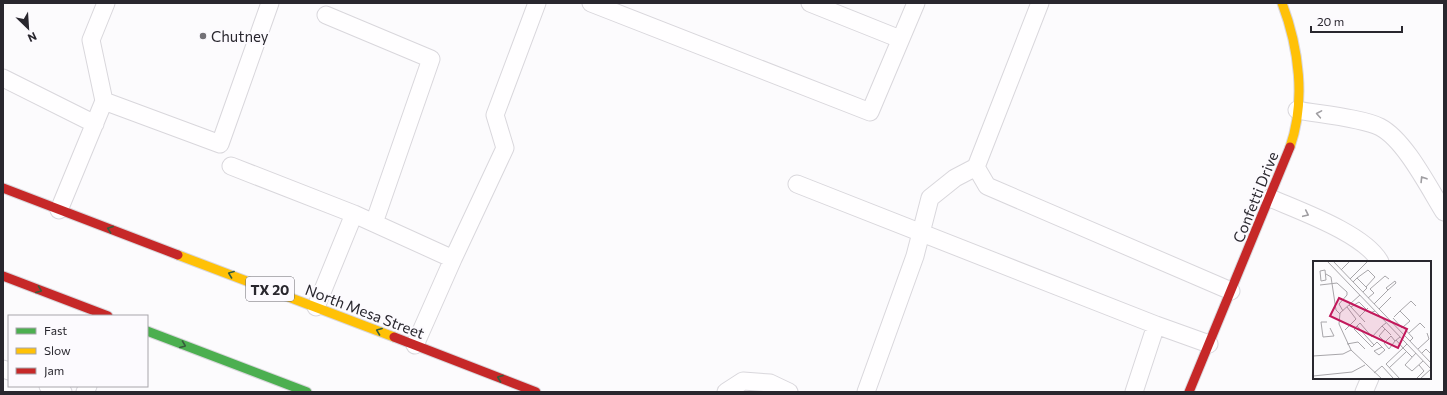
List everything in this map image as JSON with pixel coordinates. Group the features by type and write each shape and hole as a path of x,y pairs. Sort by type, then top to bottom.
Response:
{"main road":[{"name":"Confetti Drive","path":"1189,392 1285,164 1295,131 1298,89 1295,49 1282,3"},
{"name":"North Mesa Street","path":"3,188 536,392"},
{"path":"3,276 105,315"},
{"path":"148,331 307,392"}],"lane":[{"path":"59,210 104,101 91,40 106,3"},
{"path":"104,101 220,144 270,3"},
{"path":"415,345 505,148 496,115 537,3"},
{"path":"591,3 870,112 916,3"},
{"path":"810,3 900,39"},
{"path":"866,392 915,256 930,198 955,178 976,167 1040,3"},
{"path":"326,15 431,59 374,223"},
{"path":"3,78 94,124"},
{"path":"1297,110 1355,120 1380,127 1403,146 1444,212"},
{"path":"231,166 354,214 453,259"},
{"path":"976,167 987,186 1231,292"},
{"path":"797,184 1156,325 1209,344"},
{"path":"1270,198 1352,235 1377,256 1380,261"},
{"path":"316,307 354,214"},
{"path":"1134,392 1156,325"},
{"path":"1364,392 1370,379"},
{"path":"726,392 743,381 770,383 790,392"},
{"path":"50,387 63,392"}],"traffic: fast":[{"path":"148,331 307,392"}],"traffic: slow":[{"path":"1282,3 1293,38 1298,75 1298,111 1290,147"},
{"path":"178,255 394,337"}],"traffic: jam":[{"path":"1189,392 1290,147"},
{"path":"3,188 178,255"},
{"path":"3,276 105,315"},
{"path":"394,337 536,392"}],"place":[{"name":"Chutney","path":"203,36"}]}
